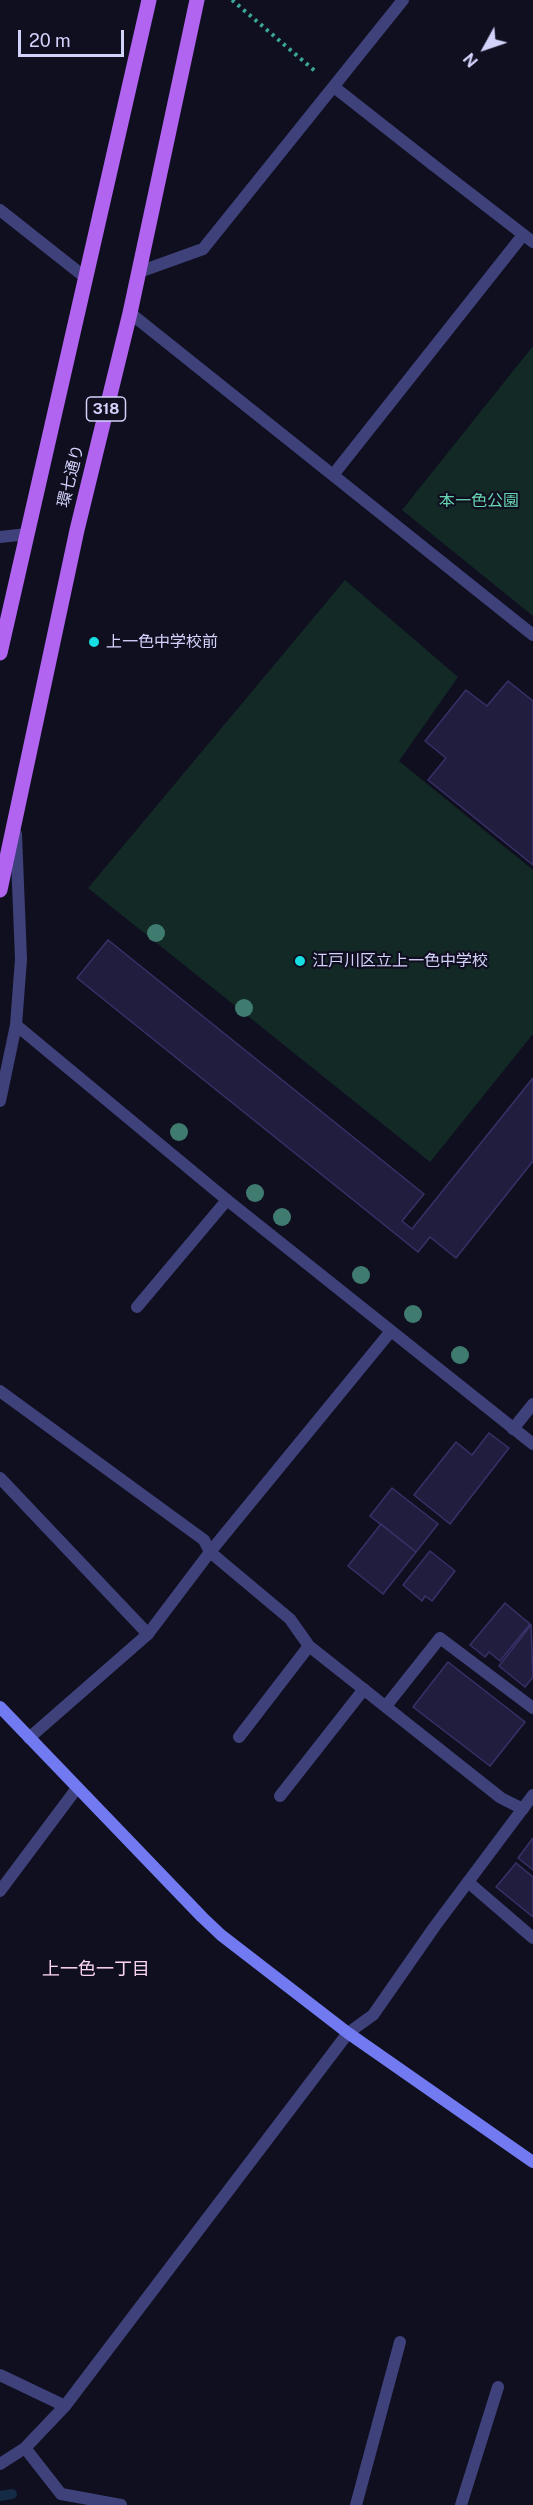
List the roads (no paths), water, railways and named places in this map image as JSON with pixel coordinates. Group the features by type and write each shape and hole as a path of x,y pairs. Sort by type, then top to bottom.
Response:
{"main road":[{"name":"環七通り","path":"0,652 149,0"},
{"name":"環七通り","path":"0,890 77,530 130,313 197,0"}],"street":[{"path":"139,272 203,249 403,0"},
{"path":"333,475 528,238 334,87"},
{"path":"0,210 86,278"},
{"path":"130,313 533,635"},
{"path":"0,537 27,534"},
{"path":"0,1101 16,1025 21,958 15,818"},
{"path":"16,1025 227,1200 533,1444"},
{"path":"137,1307 227,1200"},
{"path":"29,1738 148,1634 210,1552 391,1331"},
{"path":"0,1391 204,1540 210,1552 290,1619 309,1646 501,1798 523,1809"},
{"path":"513,1429 533,1404"},
{"path":"0,1478 148,1634"},
{"path":"387,1706 440,1638 533,1708"},
{"path":"239,1737 309,1646"},
{"path":"280,1796 364,1689"},
{"path":"0,1707 201,1917 348,2033 533,2162"},
{"path":"0,1891 77,1788"},
{"path":"0,2464 25,2448 65,2406 348,2033 373,2015 533,1795"},
{"path":"468,1882 533,1938"},
{"path":"356,2505 400,2342"},
{"path":"0,2375 65,2406"},
{"path":"460,2505 498,2387"},
{"path":"25,2448 61,2494 121,2505"}],"waterway":[{"path":"0,2496 12,2494"}],"place":[{"name":"上一色中学校前","path":"94,642"},
{"name":"江戸川区立上一色中学校","path":"300,961"}],"district":[{"name":"上一色一丁目","path":"96,1969"}],"park label":[{"name":"本一色公園","path":"479,501"}]}
